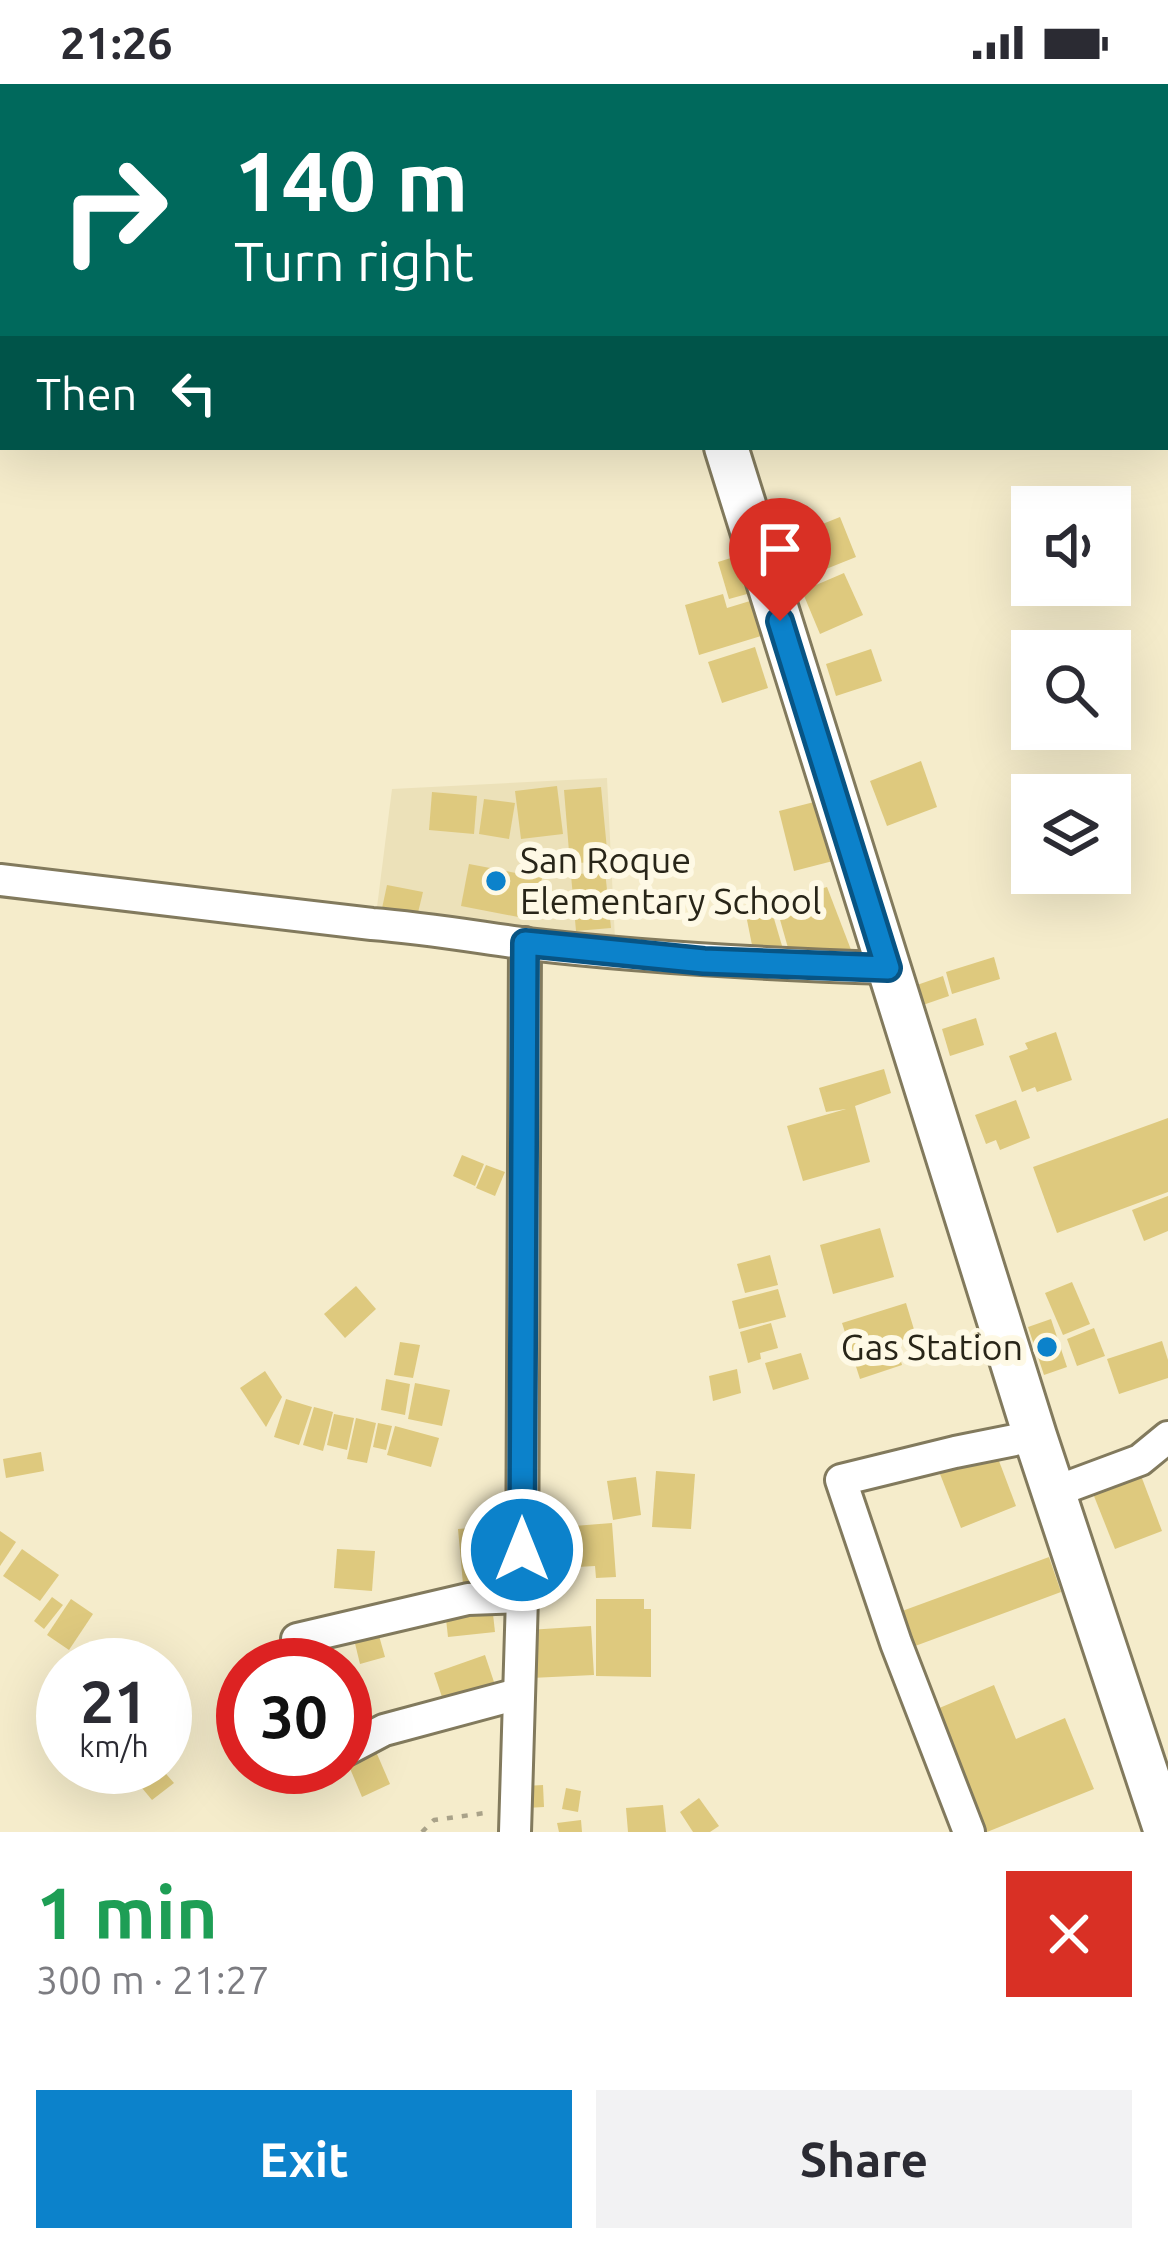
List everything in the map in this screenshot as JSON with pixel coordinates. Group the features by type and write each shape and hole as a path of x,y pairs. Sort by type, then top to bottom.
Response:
{"street":[{"path":"727,450 1035,1436 1166,1832"},
{"path":"0,880 704,961 888,968"},
{"path":"514,1821 522,1597 525,943"},
{"path":"969,1832 896,1643 841,1480 1035,1436"},
{"path":"1054,1492 1140,1460 1168,1437"},
{"path":"305,1638 469,1599 522,1597"},
{"path":"372,1736 518,1694"}],"path":[{"path":"422,1832 434,1820 514,1821"}],"shaded area":[{"name":"San Roque Elementary School","path":"607,778 615,939 376,915 392,789"}],"building":[{"path":"840,517 856,557 811,575 795,535"},
{"path":"747,553 758,591 729,599 718,562"},
{"path":"844,573 863,615 820,634 802,591"},
{"path":"723,594 727,608 750,601 761,636 699,655 685,605"},
{"path":"755,647 768,688 722,703 708,662"},
{"path":"871,649 882,681 836,696 826,664"},
{"path":"921,761 937,807 887,826 870,781"},
{"path":"557,786 563,834 521,839 515,791"},
{"path":"601,787 608,860 570,864 564,790"},
{"path":"432,792 477,796 474,834 429,830"},
{"path":"484,799 515,803 509,839 479,834"},
{"path":"818,801 833,861 794,871 779,811"},
{"path":"469,864 542,878 534,920 461,906"},
{"path":"605,871 611,928 576,931 571,875"},
{"path":"387,885 423,892 416,921 381,913"},
{"path":"827,887 853,955 792,962 775,902"},
{"path":"770,905 785,956 754,955 745,910"},
{"path":"994,957 1000,979 952,994 946,972"},
{"path":"943,976 949,996 920,1006 914,986"},
{"path":"976,1018 984,1045 950,1056 942,1029"},
{"path":"1056,1032 1072,1080 1022,1092 1009,1056 1028,1049 1025,1043"},
{"path":"884,1069 891,1093 855,1106 870,1162 803,1181 787,1126 846,1109 826,1112 819,1088"},
{"path":"1016,1100 1030,1138 1000,1150 996,1140 986,1144 975,1115"},
{"path":"1168,1118 1168,1192 1057,1233 1033,1167"},
{"path":"462,1155 484,1164 475,1186 453,1176"},
{"path":"486,1165 505,1172 495,1196 476,1188"},
{"path":"1168,1196 1168,1231 1144,1241 1132,1210"},
{"path":"880,1228 894,1277 833,1294 820,1245"},
{"path":"770,1255 778,1285 745,1293 737,1264"},
{"path":"1072,1282 1090,1324 1063,1335 1045,1293"},
{"path":"356,1286 376,1309 345,1338 324,1314"},
{"path":"778,1289 786,1317 739,1329 732,1301"},
{"path":"906,1303 916,1336 895,1342 902,1365 860,1379 842,1323"},
{"path":"1051,1319 1067,1367 1044,1375 1028,1327"},
{"path":"771,1323 778,1348 748,1363 740,1332"},
{"path":"1094,1328 1105,1356 1077,1366 1067,1339"},
{"path":"1162,1341 1168,1378 1119,1394 1107,1359"},
{"path":"400,1342 420,1345 413,1378 394,1375"},
{"path":"801,1353 809,1379 773,1390 765,1363"},
{"path":"737,1369 741,1393 713,1401 709,1376"},
{"path":"265,1371 282,1397 266,1427 240,1388"},
{"path":"386,1379 410,1384 405,1415 381,1410"},
{"path":"415,1383 450,1390 442,1426 408,1419"},
{"path":"286,1399 312,1407 299,1445 274,1437"},
{"path":"314,1407 333,1412 323,1451 303,1445"},
{"path":"334,1414 354,1418 347,1450 327,1445"},
{"path":"356,1418 376,1423 367,1463 347,1459"},
{"path":"378,1423 392,1426 386,1450 373,1447"},
{"path":"395,1426 439,1438 431,1467 387,1455"},
{"path":"41,1452 44,1471 6,1478 3,1459"},
{"path":"996,1453 1016,1506 961,1528 940,1474"},
{"path":"656,1471 695,1474 691,1529 652,1527"},
{"path":"1140,1473 1162,1531 1115,1549 1092,1491"},
{"path":"636,1477 641,1515 613,1520 607,1481"},
{"path":"612,1523 616,1577 596,1578 595,1566 577,1567 574,1526"},
{"path":"502,1525 507,1591 464,1595 458,1529"},
{"path":"0,1531 16,1542 0,1566"},
{"path":"568,1543 571,1575 540,1577 538,1545"},
{"path":"22,1549 59,1575 40,1601 3,1576"},
{"path":"337,1549 375,1551 372,1591 334,1588"},
{"path":"1049,1557 1061,1592 907,1649 894,1614"},
{"path":"52,1597 63,1605 44,1629 34,1621"},
{"path":"71,1599 93,1614 77,1638 47,1635"},
{"path":"596,1599 644,1599 644,1609 651,1609 651,1677 596,1676"},
{"path":"492,1605 495,1632 448,1637 445,1610"},
{"path":"376,1625 385,1657 372,1661 372,1638 354,1638 352,1631"},
{"path":"591,1626 594,1675 531,1678 528,1630"},
{"path":"485,1655 494,1682 443,1700 434,1673"},
{"path":"994,1685 1016,1739 1065,1718 1094,1789 987,1832 937,1709"},
{"path":"372,1748 390,1784 372,1792"},
{"path":"543,1785 544,1807 526,1808 525,1786"},
{"path":"566,1788 581,1791 578,1812 562,1809"},
{"path":"699,1798 719,1826 710,1832 693,1832 680,1812"},
{"path":"663,1805 666,1832 628,1832 626,1808"},
{"path":"581,1820 582,1832 559,1832 557,1823"}],"place":[{"name":"San Roque Elementary School","path":"496,881"},
{"name":"Gas Station","path":"1047,1347"}],"route":[{"path":"522,1550 525,943 704,961 888,968 780,621"}]}
